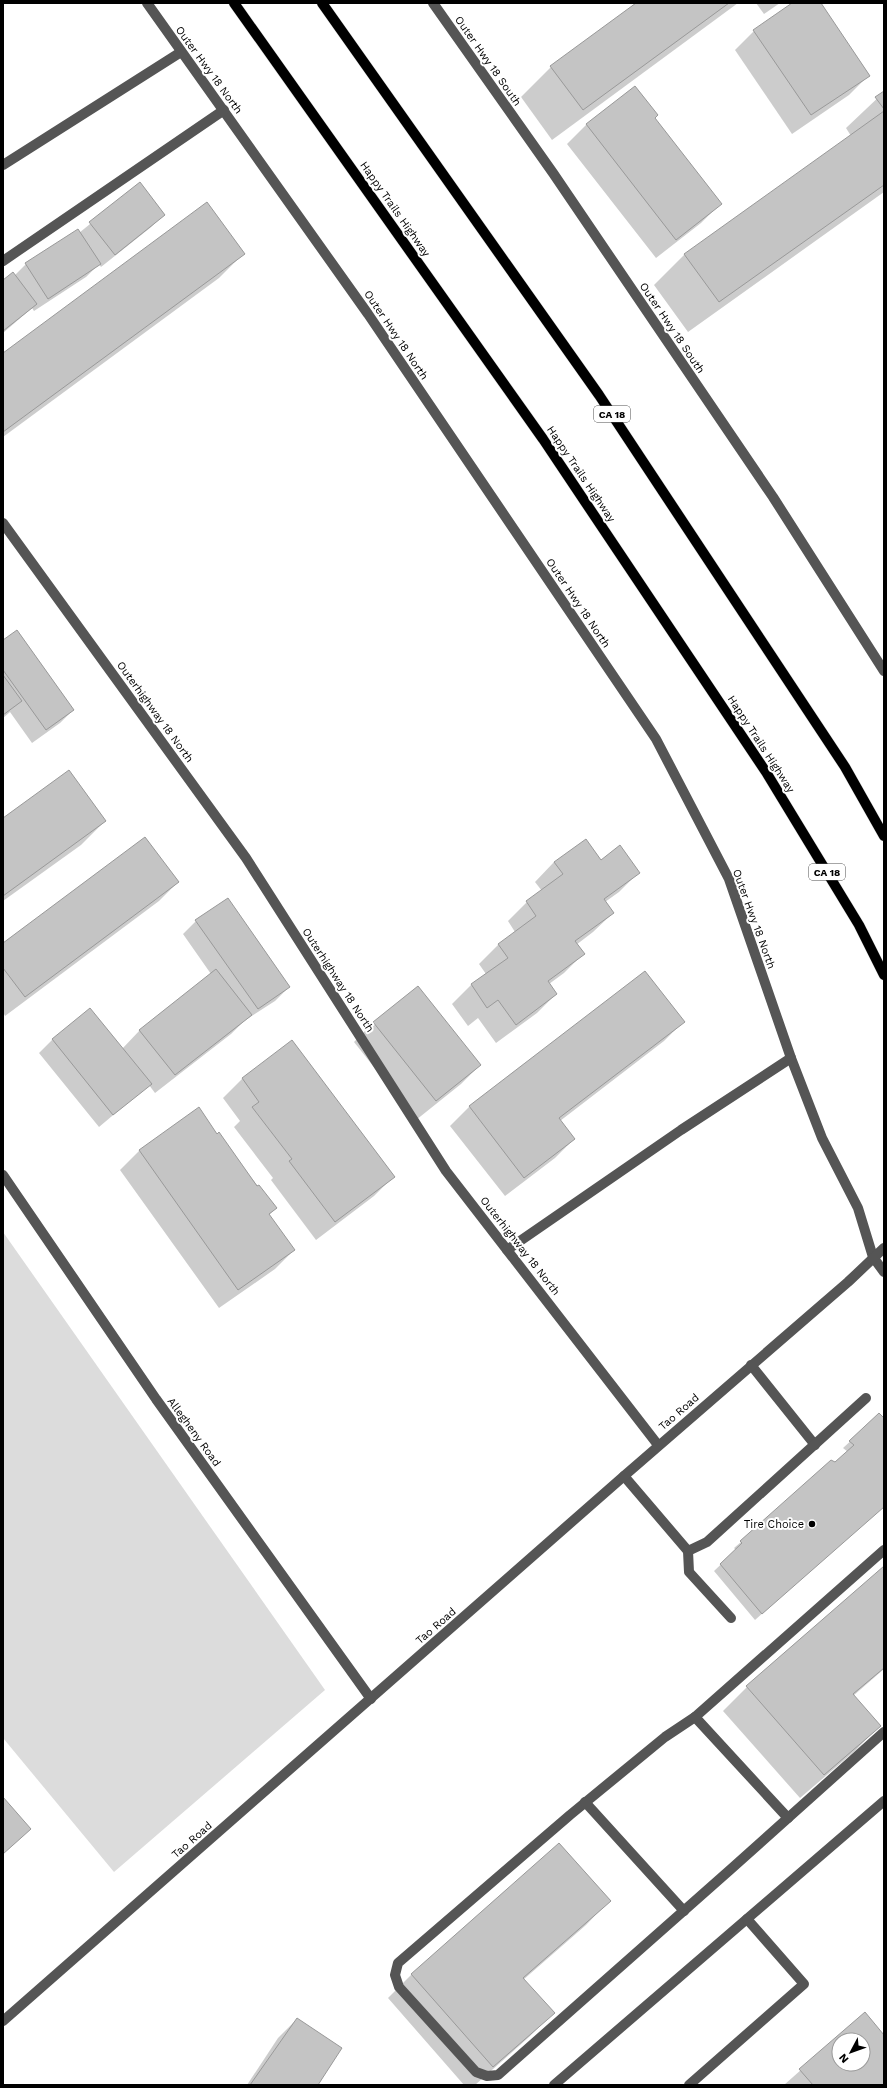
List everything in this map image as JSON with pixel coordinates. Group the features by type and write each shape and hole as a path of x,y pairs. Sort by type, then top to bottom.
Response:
{"main road":[{"name":"Happy Trails Highway","path":"234,3 543,439 753,752 859,925 884,975"},
{"name":"CA 18","path":"322,3 600,395 840,760 884,836"}],"street":[{"name":"Outer Hwy 18 North","path":"147,3 368,314 656,740 728,880 791,1058 822,1138 858,1208 873,1257 884,1272"},
{"name":"Outer Hwy 18 South","path":"433,3 549,167 773,497 884,671"},
{"path":"3,165 181,52"},
{"path":"3,261 224,110"},
{"name":"Outerhighway 18 North","path":"3,523 246,858 446,1171 658,1445"},
{"path":"507,1250 681,1130 791,1058"},
{"name":"Allegheny Road","path":"3,1176 156,1399 371,1699"},
{"name":"Tao Road","path":"3,2021 371,1699 658,1445 848,1282 884,1248"},
{"path":"751,1365 815,1445"},
{"path":"688,1551 707,1542 866,1398"},
{"path":"624,1476 688,1551 689,1572 731,1618"},
{"path":"884,1550 695,1717 665,1737 585,1802 398,1963 395,1974 399,1987 476,2072 487,2076 498,2074 684,1911 884,1732"},
{"path":"695,1717 788,1818"},
{"path":"554,2085 884,1801"},
{"path":"585,1802 684,1911"},
{"path":"689,2085 804,1984 747,1919"}],"shaded area":[{"path":"3,1232 325,1690 114,1872 3,1738"}],"building":[{"path":"636,3 729,3 583,110 550,66"},
{"path":"792,3 821,3 870,76 811,115 753,30"},
{"path":"635,86 658,115 655,118 722,204 676,240 586,124"},
{"path":"884,91 884,109 875,97"},
{"path":"884,111 884,185 719,302 684,254"},
{"path":"140,182 165,215 115,255 89,222"},
{"path":"207,202 245,254 3,432 3,353"},
{"path":"78,229 101,264 48,299 25,263"},
{"path":"13,272 37,304 3,331 3,280"},
{"path":"17,630 74,710 46,730 3,670 3,640"},
{"path":"3,675 22,701 3,715"},
{"path":"69,770 106,821 3,896 3,818"},
{"path":"145,837 179,882 25,997 3,968 3,943"},
{"path":"586,839 601,860 620,845 640,873 604,899 614,913 575,941 585,954 548,981 557,994 516,1025 498,1000 487,1008 471,984 508,958 498,944 536,916 526,901 563,874 554,862"},
{"path":"228,898 290,987 258,1009 195,920"},
{"path":"216,969 252,1015 175,1075 139,1030"},
{"path":"645,971 685,1022 559,1118 575,1139 524,1178 469,1106"},
{"path":"418,986 481,1065 436,1101 373,1022"},
{"path":"90,1008 152,1084 113,1115 52,1039"},
{"path":"292,1040 395,1177 335,1222 289,1161 292,1159 252,1107 259,1102 242,1078"},
{"path":"199,1107 217,1134 219,1132 257,1186 259,1185 277,1208 269,1214 295,1250 238,1290 139,1150"},
{"name":"Tire Choice","path":"879,1413 884,1418 884,1507 762,1614 720,1564 742,1543 740,1541 831,1460 835,1462 854,1445 849,1441"},
{"path":"884,1566 884,1668 853,1694 881,1726 824,1775 746,1686"},
{"path":"3,1797 31,1829 3,1854"},
{"path":"559,1843 611,1901 523,1978 555,2013 493,2067 411,1974"},
{"path":"865,2012 884,2035 884,2085 813,2085 799,2069 831,2041 831,2072 871,2072 871,2032 842,2032"},
{"path":"297,2018 342,2048 318,2085 250,2085"}],"place":[{"name":"Tire Choice","path":"812,1524"}]}
